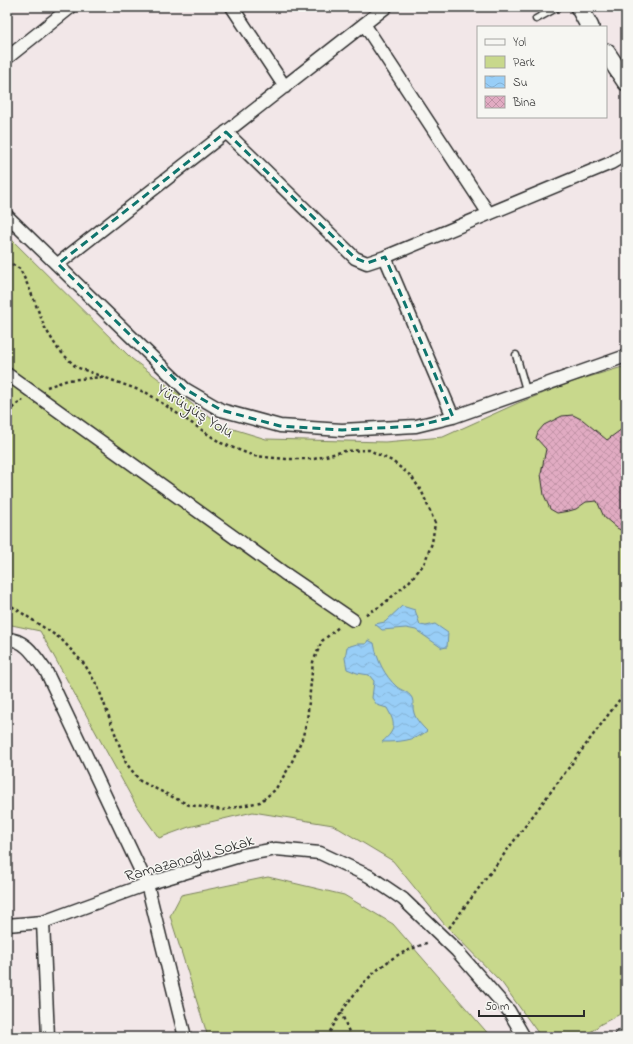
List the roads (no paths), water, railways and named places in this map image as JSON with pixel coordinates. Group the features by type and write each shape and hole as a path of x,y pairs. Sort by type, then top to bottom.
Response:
{"street":[{"path":"7,58 71,7"},
{"path":"232,7 285,87"},
{"path":"58,264 386,7"},
{"path":"579,7 589,26"},
{"path":"364,24 488,214"},
{"path":"607,54 626,82"},
{"path":"226,132 355,258 367,263 385,257 611,163 626,154"},
{"path":"7,216 185,389 220,410 280,426 342,430 416,426 453,417 626,356"},
{"path":"385,257 453,417"},
{"path":"7,374 284,573 353,620"},
{"path":"7,639 13,639 27,646 46,671 147,884 185,1037"},
{"name":"Ramazanoğlu Sokak","path":"7,925 42,922 147,884 244,855 276,849 320,853 369,876 403,898 442,937 509,1011 524,1037"},
{"path":"42,922 48,1037"},
{"path":"621,1037 626,1034"}],"lane":[{"path":"536,19 558,7"},
{"path":"516,355 526,390"}],"water":[{"path":"402,606 415,610 420,625 426,626 435,624 448,633 447,647 442,648 416,630 406,628 382,630 375,624 385,622"},
{"path":"368,640 374,643 379,661 388,677 397,687 407,692 412,698 415,716 419,723 427,731 417,737 394,742 382,742 387,738 392,730 392,718 387,708 377,705 372,698 374,681 369,675 357,673 347,669 345,658 347,647 357,644 366,644"}]}
